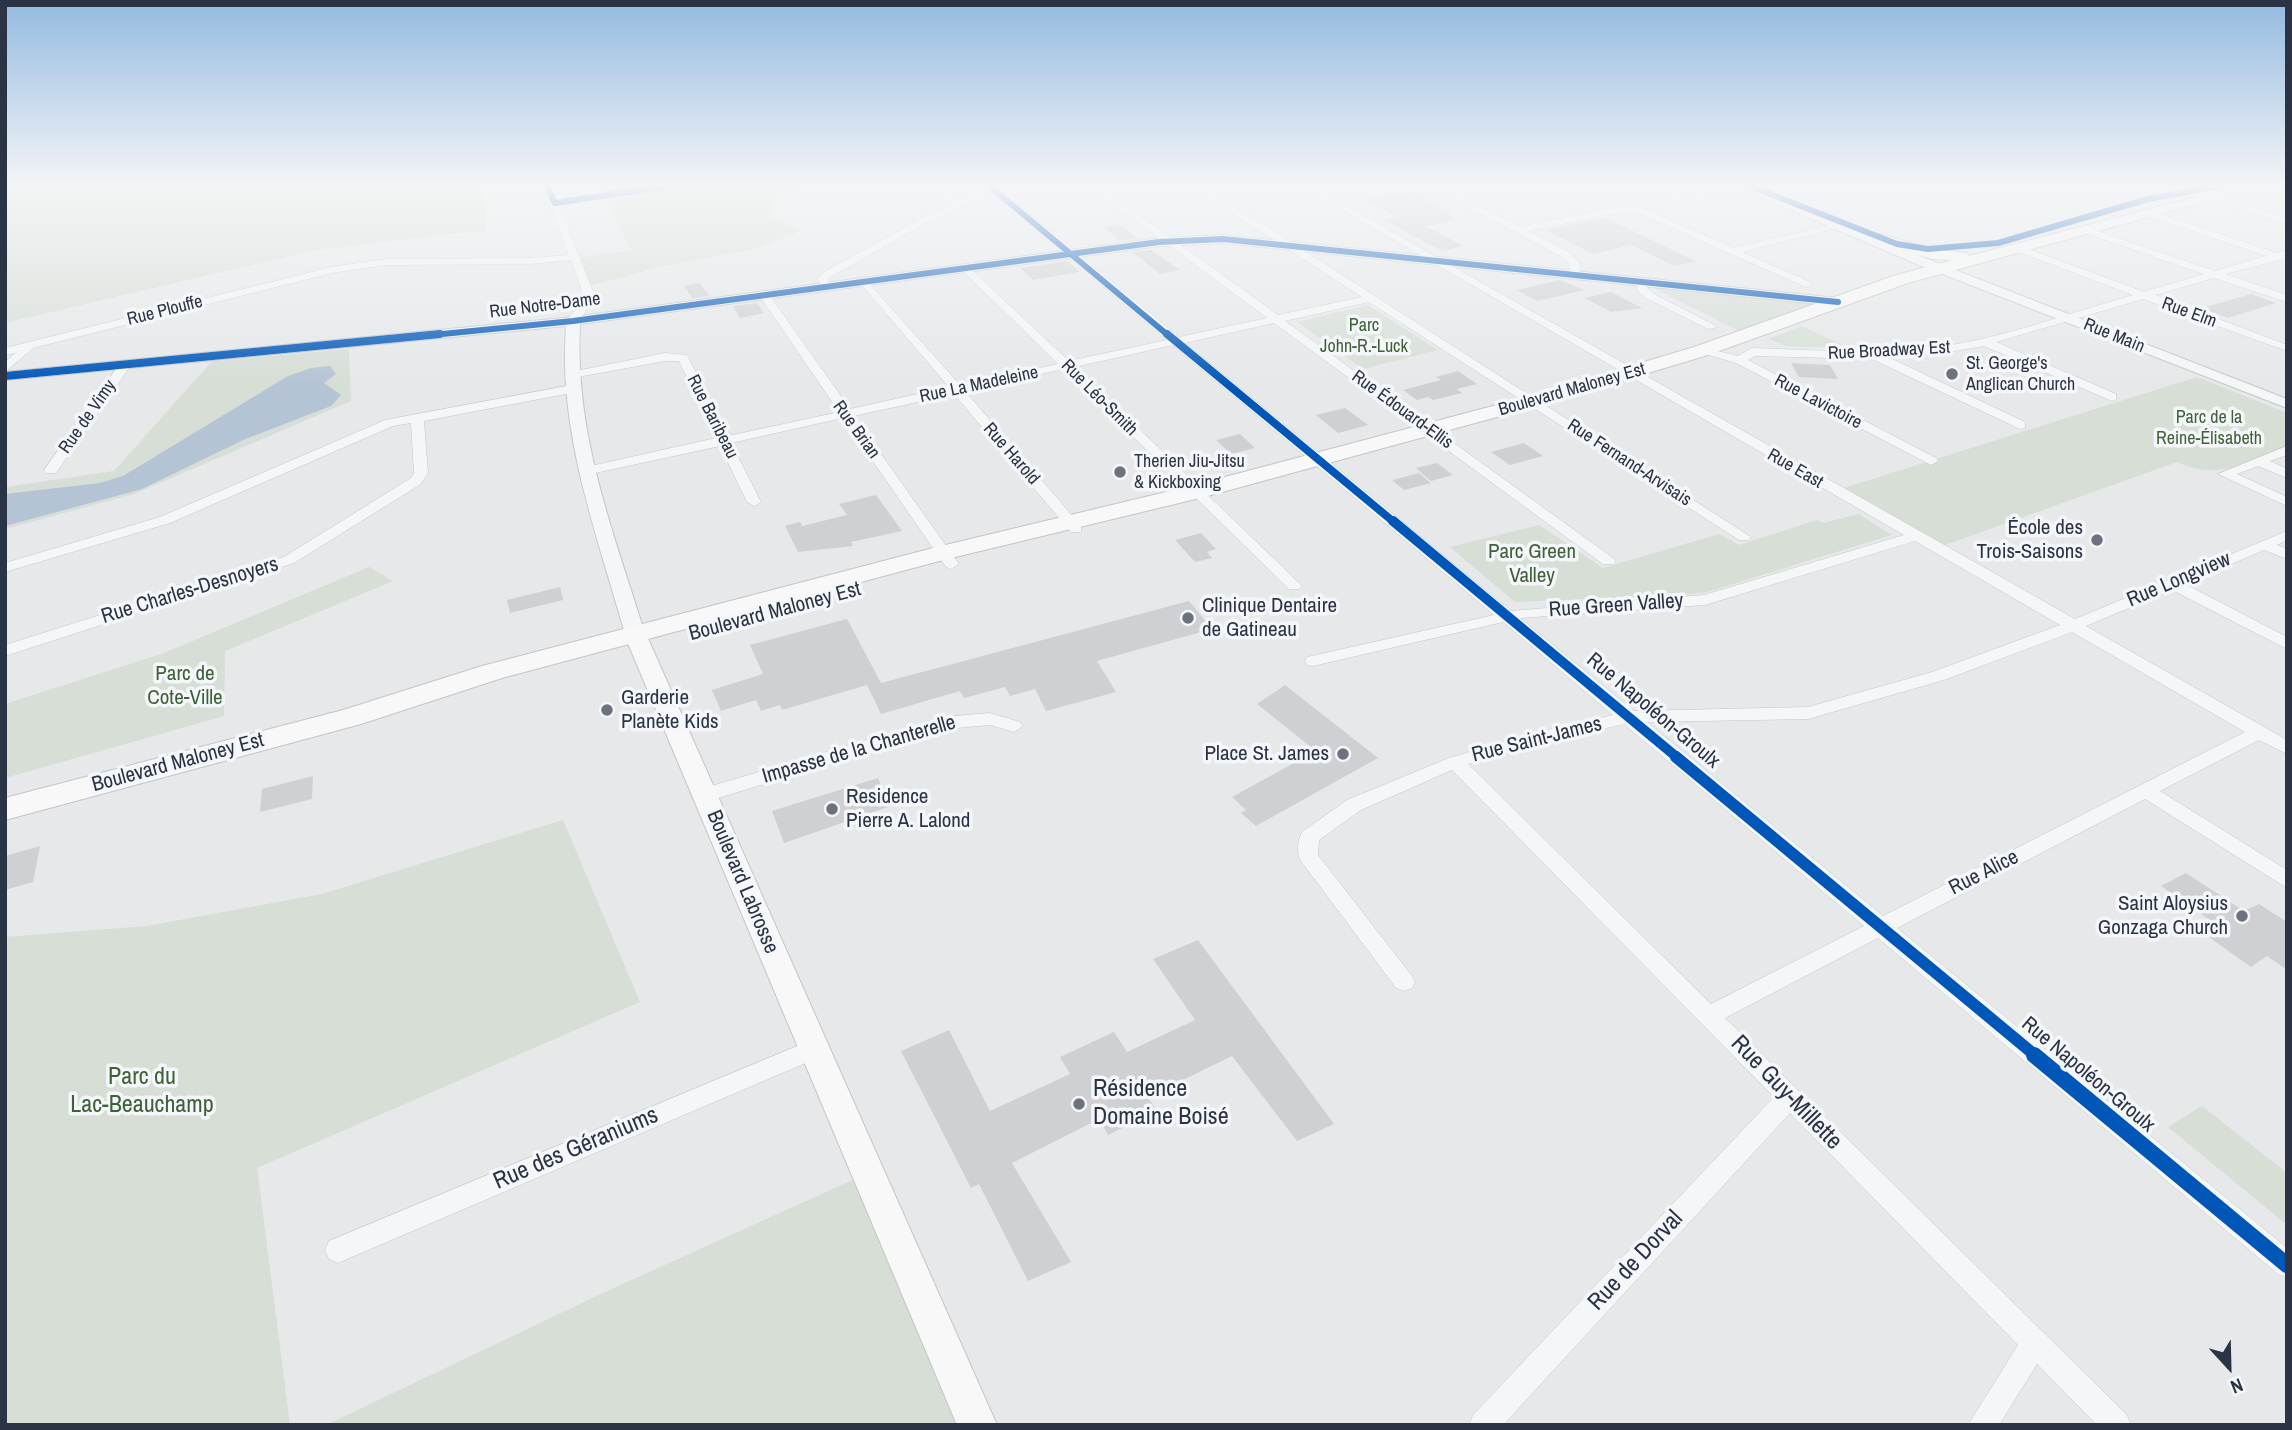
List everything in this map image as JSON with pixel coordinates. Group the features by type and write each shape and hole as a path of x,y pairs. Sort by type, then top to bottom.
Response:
{"main road":[{"path":"1928,253 1982,256"},
{"name":"Boulevard Maloney Est","path":"5,809 351,717 495,688 638,641 1534,401 1630,374 1838,302 1994,253"},
{"name":"Boulevard Labrosse","path":"638,641 977,1425"}],"street":[{"path":"573,253 589,294 587,303 573,321"},
{"path":"825,287 822,279 828,274 867,253"},
{"name":"Rue Notre-Dame","path":"5,376 573,321 1071,253"},
{"name":"Rue Napoléon-Groulx","path":"1071,253 2287,1265"},
{"name":"Rue Édouard-Ellis","path":"1186,253 1608,561"},
{"name":"Rue Fernand-Arvisais","path":"1301,253 1744,537"},
{"name":"Rue Notre-Dame","path":"1369,253 1838,302"},
{"name":"Rue East","path":"1417,253 2287,748"},
{"path":"1561,253 1570,258 1577,268 1575,274"},
{"path":"1735,253 1806,284"},
{"name":"Rue Main","path":"1903,253 2287,404"},
{"name":"Rue Main","path":"1909,253 1942,268"},
{"name":"Rue Elm","path":"2030,253 2285,348"},
{"path":"2151,253 2287,299"},
{"name":"Rue Broadway Est","path":"1740,360 1752,352 1873,355 1931,351 1985,342 2284,256"},
{"name":"Rue Plouffe","path":"5,352 332,270 386,262 531,261 575,257"},
{"name":"Rue Léo-Smith","path":"965,267 1294,586"},
{"path":"1639,281 1643,291 1712,327"},
{"name":"Rue Harold","path":"865,282 1073,525"},
{"name":"Rue Brian","path":"764,295 946,558"},
{"name":"Rue La Madeleine","path":"586,471 1372,298"},
{"name":"Boulevard Labrosse","path":"573,321 570,340 572,383 586,471 638,641"},
{"name":"Rue Broadway Est","path":"1747,335 1788,353"},
{"path":"1985,342 2112,397"},
{"path":"5,368 24,351 41,343"},
{"name":"Rue Lavictoire","path":"1701,351 1740,360 1931,461"},
{"path":"1873,355 2020,425"},
{"name":"Rue Baribeau","path":"572,383 682,358 726,440 754,502"},
{"name":"Rue de Vimy","path":"51,470 125,365"},
{"path":"5,568 165,520 364,432 417,416 572,383"},
{"name":"Rue Charles-Desnoyers","path":"5,651 289,560 416,481 421,473 417,416"},
{"path":"2287,450 2225,474 2287,502"},
{"path":"2258,461 2287,474"},
{"name":"Rue Longview","path":"2073,626 2287,535"},
{"name":"Rue Green Valley","path":"1313,661 1506,616 1705,600 1914,537"},
{"path":"2265,545 2287,555"},
{"path":"2171,583 2287,644"},
{"name":"Rue Saint-James","path":"1404,982 1308,856 1309,837 1354,806 1455,762 1630,717 1808,713 1938,676 2073,626"},
{"name":"Impasse de la Chanterelle","path":"705,795 944,723 990,719 1014,726"},
{"name":"Rue Alice","path":"1710,1015 2259,732"},
{"name":"Rue Guy-Millette","path":"1455,762 2117,1425"},
{"path":"2145,790 2287,880"},
{"name":"Rue des Géraniums","path":"338,1250 814,1049"},
{"name":"Rue de Dorval","path":"1483,1425 1789,1097"},
{"path":"1982,1425 2035,1343"}],"green space":[{"path":"5,253 303,253 5,323"},
{"path":"613,253 736,253 663,266 590,286 578,258"},
{"path":"1639,281 1838,302 1747,335"},
{"name":"Parc John-R.-Luck","path":"1368,305 1438,350 1363,369 1297,322"},
{"path":"1802,326 1849,348 1786,346 1768,339"},
{"path":"349,349 351,401 134,494 5,529 5,487 114,471 212,361"},
{"name":"Parc de la Reine-Élisabeth","path":"2197,377 2287,413 2287,446 2220,470 2192,468 2177,462 1945,545 1844,488"},
{"name":"Parc Green Valley","path":"1858,514 1892,535 1707,592 1683,595 1515,602 1450,547 1539,525 1603,568 1719,534 1739,545 1817,520 1824,523"},
{"name":"Parc de Cote-Ville","path":"369,567 393,581 225,651 224,716 5,778 5,704 164,653"},
{"name":"Parc du Lac-Beauchamp","path":"563,820 640,1002 257,1168 290,1425 5,1425 5,937 147,926 322,894"},
{"path":"2202,1106 2287,1173 2287,1225 2168,1127"},
{"path":"868,1173 977,1425 326,1425 605,1292"}],"water":[{"path":"330,366 336,374 324,383 341,395 331,406 243,440 142,489 5,526 5,494 100,483 123,476 288,376 311,368"}],"building":[{"path":"1133,253 1155,253 1180,270 1160,274"},
{"path":"1647,253 1679,253 1696,261 1674,266"},
{"path":"1067,261 1080,272 1033,280 1020,268"},
{"path":"1560,280 1585,290 1537,301 1517,290"},
{"path":"700,283 709,296 692,298 684,286"},
{"path":"1611,292 1642,308 1611,312 1584,298"},
{"path":"2251,294 2276,303 2228,318 2202,308"},
{"path":"757,303 764,313 740,318 733,306"},
{"path":"1791,363 1830,365 1838,379 1799,377"},
{"path":"1458,371 1477,384 1457,389 1462,393 1433,400 1428,397 1417,400 1403,390 1441,380 1436,377"},
{"path":"1345,408 1368,425 1338,433 1316,415"},
{"path":"1240,434 1255,448 1231,454 1216,440"},
{"path":"1524,443 1543,456 1510,465 1491,452"},
{"path":"1437,463 1453,475 1431,481 1416,468"},
{"path":"1419,473 1431,483 1404,490 1392,480"},
{"path":"876,495 902,531 851,542 853,546 798,552 785,526 800,522 802,526 847,515 839,504"},
{"path":"1201,533 1216,549 1207,552 1212,558 1195,562 1175,540"},
{"path":"560,587 563,600 510,613 507,600"},
{"path":"1189,601 1212,629 1097,661 1116,692 1046,711 1035,689 1010,696 1005,687 964,698 960,691 881,714 867,685 782,710 780,705 761,711 756,700 721,711 712,690 763,674 750,645 847,619 881,683"},
{"name":"Place St. James","path":"1285,685 1378,758 1256,826 1241,813 1246,810 1232,797 1316,751 1257,704"},
{"path":"313,776 312,799 260,812 262,789"},
{"name":"Residence Pierre A. Lalond","path":"878,778 891,806 784,843 772,811"},
{"path":"40,846 33,882 5,890 5,856"},
{"name":"Saint Aloysius Gonzaga Church","path":"2186,873 2244,911 2259,904 2287,922 2287,970 2267,956 2251,967 2206,935 2219,926 2161,886"},
{"name":"Résidence Domaine Boisé","path":"1198,940 1334,1124 1297,1141 1232,1056 1148,1097 1157,1111 1108,1135 1099,1119 1012,1163 1071,1262 1028,1281 979,1184 971,1188 901,1051 949,1030 990,1111 1070,1074 1060,1057 1114,1032 1127,1052 1195,1020 1153,959"}],"cycle path":[{"path":"1070,253 2287,1265"},
{"path":"5,376 573,321 1079,253"},
{"path":"1370,253 1838,302"}],"place":[{"name":"St. George's Anglican Church","path":"1952,374"},
{"name":"Therien Jiu-Jitsu & Kickboxing","path":"1120,472"},
{"name":"École des Trois-Saisons","path":"2097,540"},
{"name":"Clinique Dentaire de Gatineau","path":"1188,618"},
{"name":"Garderie Planète Kids","path":"607,710"},
{"name":"Place St. James","path":"1343,754"},
{"name":"Residence Pierre A. Lalond","path":"832,809"},
{"name":"Saint Aloysius Gonzaga Church","path":"2242,916"},
{"name":"Résidence Domaine Boisé","path":"1079,1104"}]}
